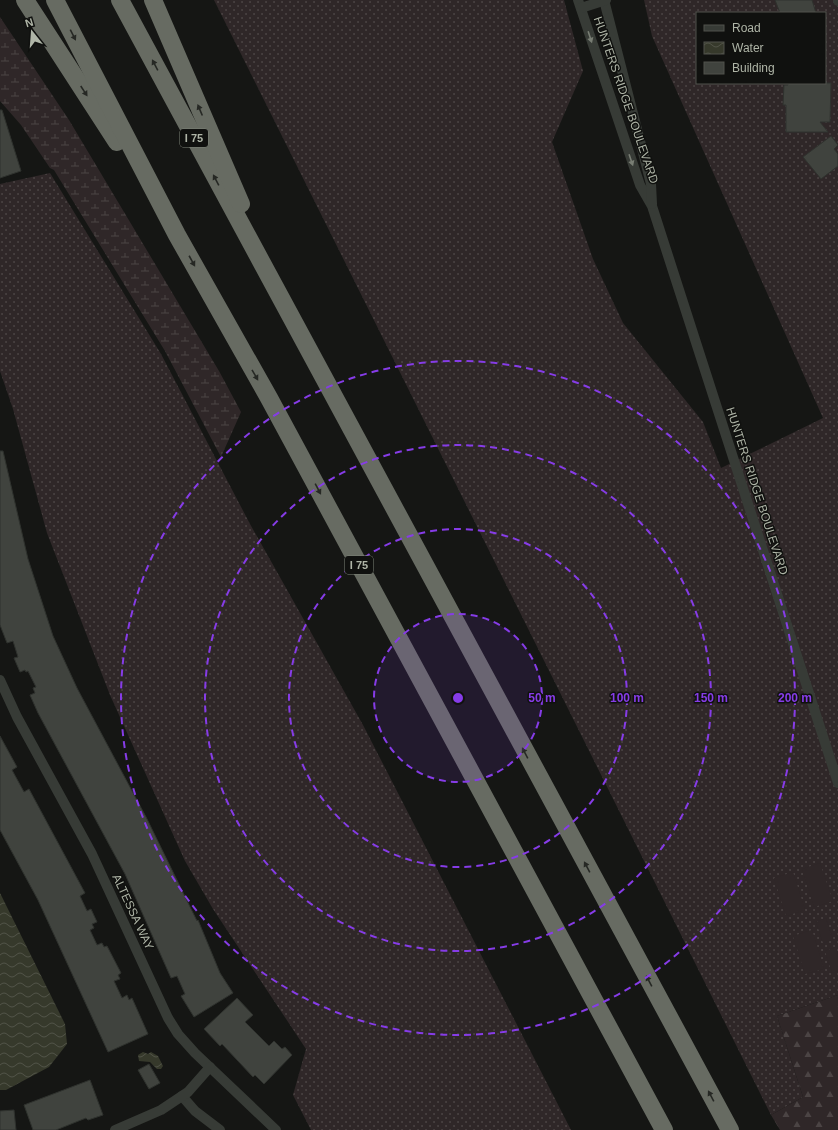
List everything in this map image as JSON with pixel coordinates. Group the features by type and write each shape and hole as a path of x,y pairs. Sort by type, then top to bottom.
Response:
{"highway":[{"path":"25,0 177,235"},
{"name":"I 75","path":"55,0 177,235 269,398 664,1130"},
{"name":"I 75","path":"120,0 267,276 730,1130"},
{"path":"153,0 241,205 267,276"}],"street":[{"path":"580,4 605,0"},
{"name":"HUNTERS RIDGE BOULEVARD","path":"605,0 651,184 652,206"},
{"name":"HUNTERS RIDGE BOULEVARD","path":"580,4 640,185 652,206 838,783"},
{"name":"ALTESSA WAY","path":"0,680 17,717 92,854 168,1018 178,1034 276,1130"},
{"path":"115,1130 161,1110 182,1096 210,1067"},
{"path":"182,1096 195,1111 220,1130"}],"green space":[{"path":"214,0 564,0 583,71 552,142 593,259 623,323 703,422 721,468 823,418 652,36 644,0 838,0 838,995 777,1016 803,1097 771,1115"},
{"path":"0,17 69,120 219,371 241,412 221,457 165,351 54,170 50,168 21,125 0,101"},
{"path":"50,173 161,354 250,524 363,725 571,1130 311,1130 293,1095 306,1049 213,909 185,861 110,695 47,533 13,409 0,371 0,184"},
{"path":"820,863 833,901 814,907 802,869"},
{"path":"793,872 805,910 786,916 774,878"},
{"path":"826,918 833,940 823,943 816,922"},
{"path":"812,930 824,969 805,974 793,936"},
{"path":"836,947 838,955 838,971 832,973 825,951"},
{"path":"838,995 838,1130 780,1130 771,1115 803,1097 777,1016"}],"water":[{"path":"0,893 65,1024 67,1044 49,1067 6,1090 0,1090"},
{"path":"143,1052 148,1054 151,1052 158,1056 163,1066 161,1069 157,1069 150,1062 139,1061 138,1055"}],"building":[{"path":"775,0 812,0 816,12 780,12"},
{"path":"831,83 830,122 820,122 828,132 786,132 786,105 783,105 784,85"},
{"path":"0,110 2,110 21,171 0,178"},
{"path":"831,136 838,145 834,149 838,154 838,166 821,179 803,157"},
{"path":"0,451 3,451 28,559 53,636 77,688 146,817 197,921 198,920 220,973 233,993 194,1017 181,996 185,994 177,976 171,978 125,874 38,713 30,695 35,693 33,688 36,687 28,671 26,672 25,670 20,672 14,658 18,657 13,641 7,643 0,625"},
{"path":"0,736 17,767 12,770 24,792 29,789 85,893 80,896 87,911 91,909 97,922 92,924 94,928 90,930 97,945 102,943 104,947 107,946 121,973 118,975 120,979 114,981 122,998 127,995 129,1000 132,998 148,1034 108,1052 38,900 0,830"},
{"path":"237,998 253,1015 245,1022 269,1046 274,1041 282,1049 285,1047 292,1055 264,1084 255,1075 253,1077 222,1044 220,1046 204,1029"},
{"path":"149,1064 160,1083 149,1089 138,1070"},
{"path":"90,1080 103,1115 88,1120 86,1118 56,1130 33,1130 24,1105"},
{"path":"14,1110 16,1130 0,1130 0,1111"}]}
